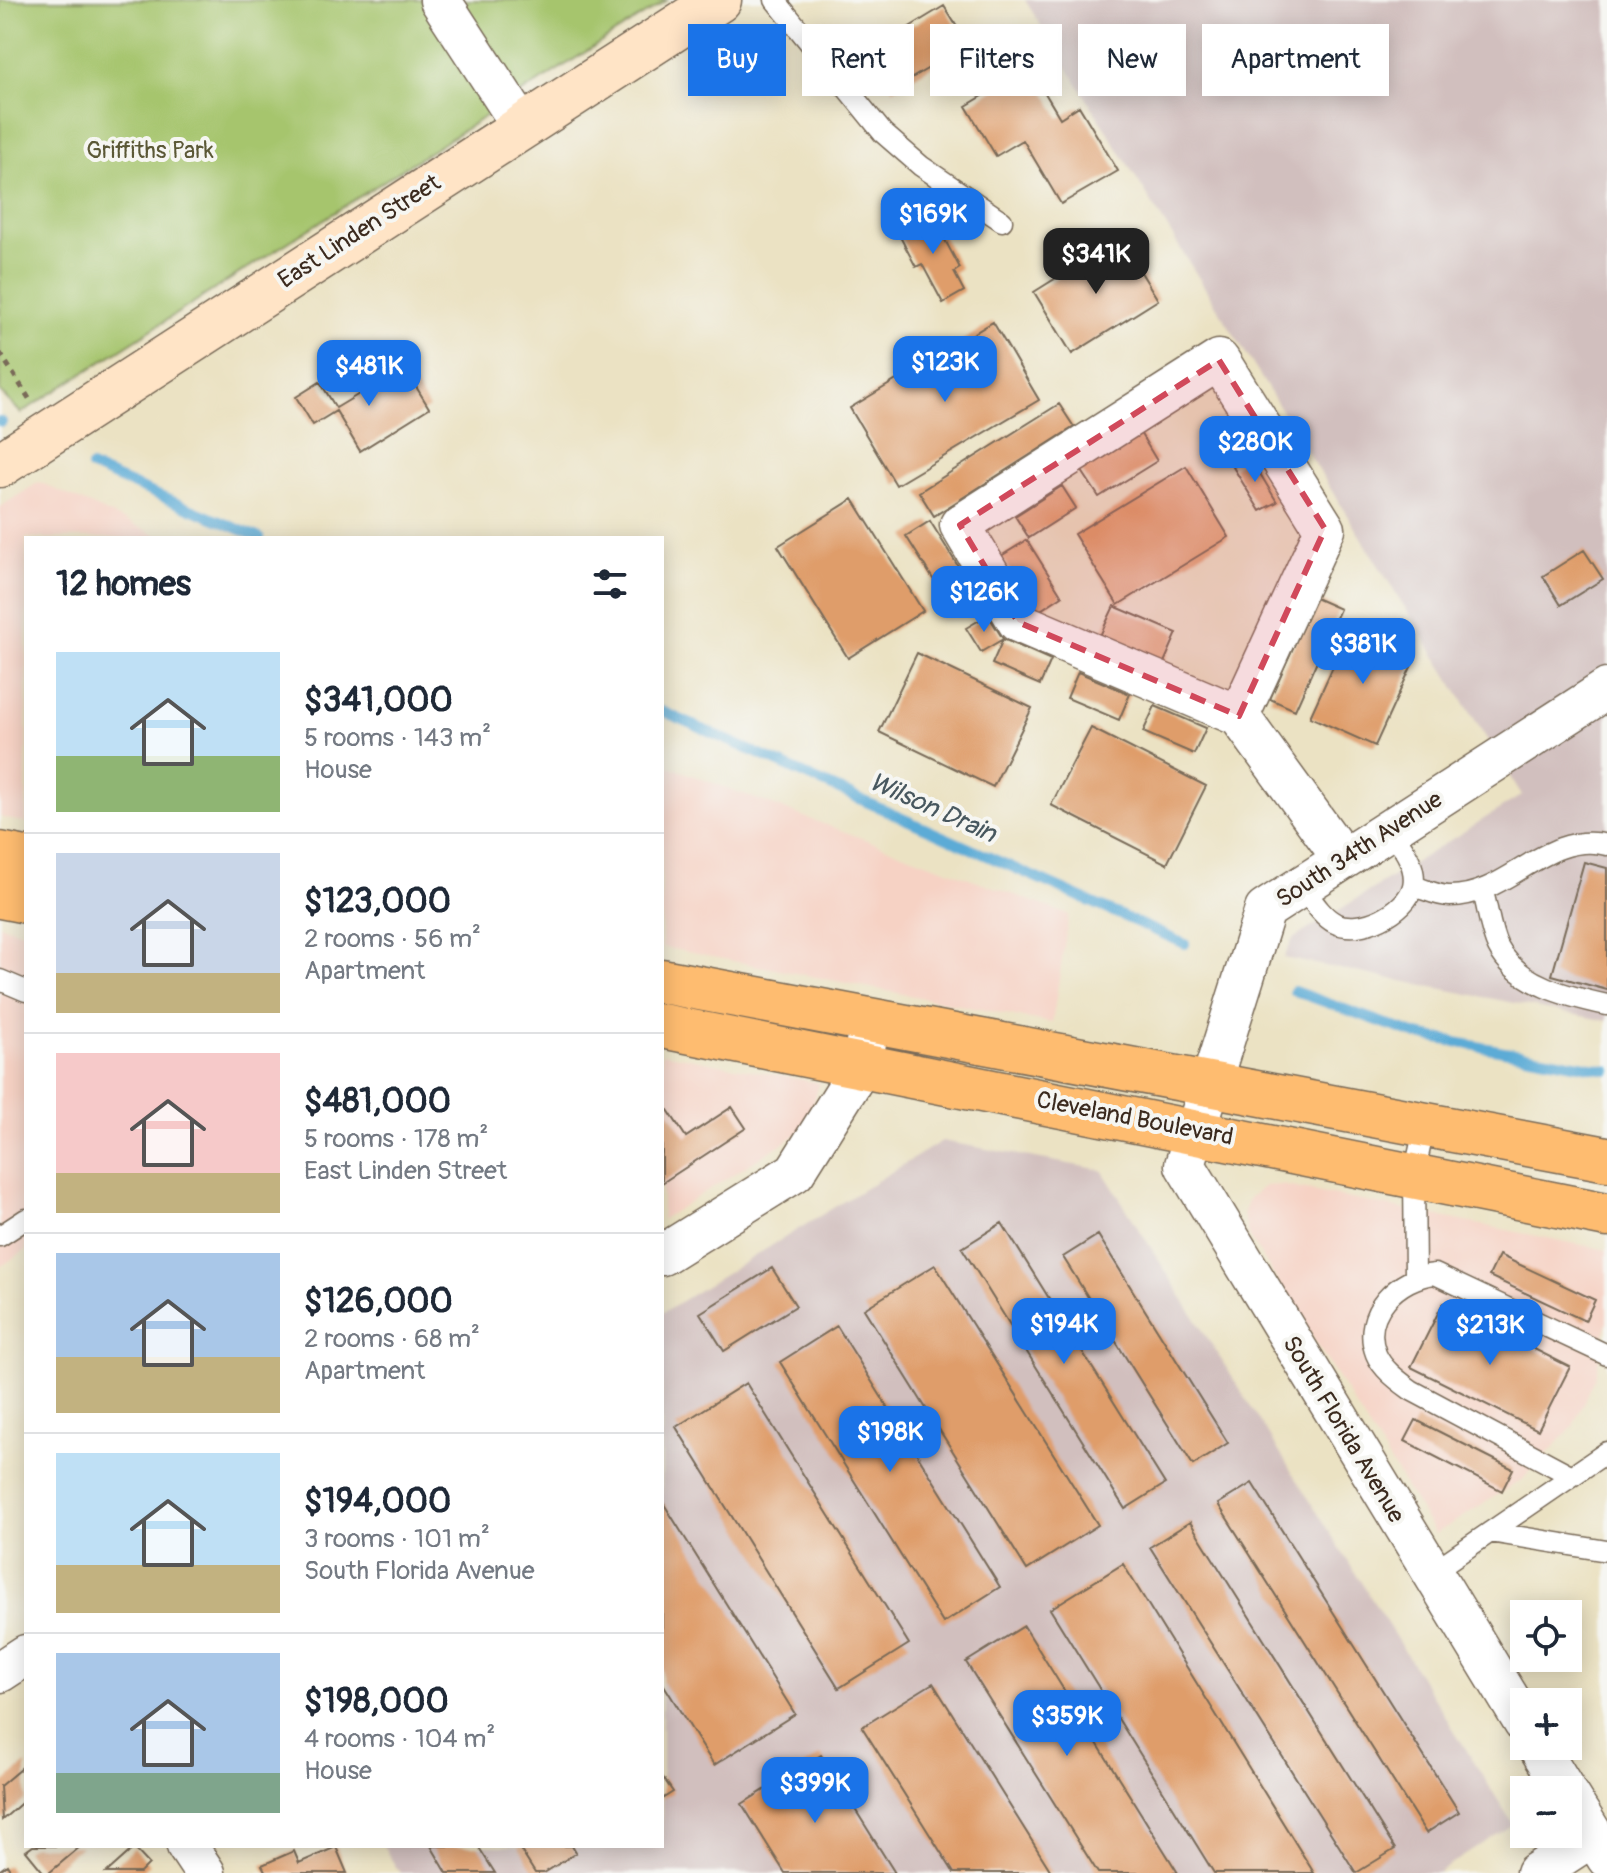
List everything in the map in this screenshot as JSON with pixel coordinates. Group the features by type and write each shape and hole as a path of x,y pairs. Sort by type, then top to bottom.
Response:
{"main road":[{"name":"East Linden Street","path":"0,465 719,0"},
{"path":"0,854 24,859"},
{"path":"0,896 24,901"},
{"name":"Cleveland Boulevard","path":"664,981 1607,1159"},
{"name":"Cleveland Boulevard","path":"664,1026 1195,1130 1607,1215"}],"street":[{"path":"440,0 522,126"},
{"path":"1239,716 1325,529 1219,360 960,525 1018,622 1239,716 1343,859"},
{"name":"South 34th Avenue","path":"1195,1130 1265,910 1607,689"},
{"path":"664,1254 795,1172 862,1065 870,1021"},
{"name":"South Florida Avenue","path":"1195,1130 1185,1165 1510,1700"},
{"path":"0,1672 24,1656"},
{"path":"1536,1873 1600,1847 1582,1817"},
{"path":"188,1848 205,1873"}],"lane":[{"path":"775,0 883,133 921,166 1002,221"},
{"path":"1302,886 1336,923 1353,926 1375,921 1403,903 1413,886 1408,856 1390,829"},
{"path":"1413,886 1447,897 1483,892 1555,849 1592,841 1607,845"},
{"path":"1483,892 1499,948 1522,972 1547,989 1607,1005"},
{"path":"0,980 24,990"},
{"path":"1415,1276 1414,1175 1425,1124"},
{"path":"0,1236 24,1220"},
{"path":"1572,1476 1411,1390 1390,1374 1376,1354 1374,1330 1392,1291 1415,1276 1435,1274 1459,1282 1607,1355"},
{"path":"1432,1572 1607,1452"},
{"path":"1490,1532 1607,1551"}],"path":[{"path":"0,353 33,404"}],"highlighted area":[{"path":"1219,360 1325,529 1239,716 1018,622 960,525"}],"shaded area":[{"path":"1025,0 1607,0 1607,1021 1284,958 1293,939 1522,795 1085,96 1186,96 1186,24 1078,24 1078,85 1062,59 1062,24 1040,24"},
{"path":"39,482 159,536 24,536 24,823 0,817 0,507"},
{"path":"664,765 1069,915 1052,1023 664,947"},
{"path":"0,925 24,932 24,1251 0,1267"},
{"path":"664,1053 819,1083 807,1128 664,1218"},
{"path":"942,1141 1102,1170 1510,1819 1510,1826 1438,1873 400,1873 384,1848 664,1848 664,1312"},
{"path":"1281,1185 1607,1250 1607,1322 1595,1378 1572,1428 1523,1479 1435,1534 1248,1234 1243,1215 1249,1198 1265,1186"}],"green space":[{"name":"Griffiths Park","path":"0,0 667,0 21,413 0,392"}],"building":[{"path":"944,6 955,24 930,24 930,67 914,77 914,24"},
{"path":"983,96 1047,96 1060,118 1079,106 1118,171 1061,204 1023,140 996,156 966,106"},
{"path":"931,214 960,268 954,272 964,291 943,303 922,264 916,267 897,231"},
{"path":"1120,238 1158,300 1072,354 1034,292"},
{"path":"993,322 1039,400 896,485 850,408"},
{"path":"404,367 429,408 360,451 336,411 313,425 296,397 320,382 336,408"},
{"path":"1059,404 1074,427 934,516 919,492"},
{"path":"1139,431 1157,461 1099,497 1080,468"},
{"path":"1250,457 1277,502 1260,511 1233,467"},
{"path":"1186,466 1229,537 1118,605 1074,534"},
{"path":"1062,486 1076,508 1029,538 1015,516"},
{"path":"853,499 923,611 848,658 778,546"},
{"path":"930,521 974,592 950,606 906,536"},
{"path":"1027,540 1062,596 1036,613 1001,556"},
{"path":"1584,550 1603,579 1561,605 1543,576"},
{"path":"1315,598 1340,609 1295,710 1270,699"},
{"path":"1114,606 1177,633 1163,665 1099,638"},
{"path":"988,615 1003,639 981,652 966,628"},
{"path":"1351,627 1416,656 1375,746 1310,717"},
{"path":"1003,639 1051,660 1040,685 992,664"},
{"path":"917,653 1032,708 993,787 879,732"},
{"path":"1078,672 1130,694 1119,720 1067,698"},
{"path":"1155,706 1206,728 1194,754 1143,732"},
{"path":"1091,728 1206,786 1167,864 1051,805"},
{"path":"1584,862 1607,868 1607,990 1552,975"},
{"path":"664,1104 686,1137 732,1107 746,1128 664,1182"},
{"path":"1002,1223 1165,1484 1125,1509 962,1248"},
{"path":"1098,1235 1228,1443 1193,1465 1063,1257"},
{"path":"1499,1255 1595,1300 1585,1321 1489,1276"},
{"path":"935,1265 1098,1525 1027,1570 864,1309"},
{"path":"772,1268 796,1306 724,1351 700,1313"},
{"path":"1443,1303 1570,1367 1538,1430 1411,1367"},
{"path":"837,1326 1000,1587 943,1623 780,1362"},
{"path":"746,1383 909,1644 839,1688 676,1427"},
{"path":"1416,1420 1513,1469 1502,1491 1405,1441"},
{"path":"1252,1483 1459,1812 1426,1833 1218,1504"},
{"path":"664,1504 795,1714 714,1765 664,1685"},
{"path":"1190,1522 1395,1849 1356,1873 1150,1547"},
{"path":"1123,1564 1314,1873 1214,1873 1050,1609"},
{"path":"1024,1626 1178,1873 1098,1873 966,1662"},
{"path":"933,1683 1052,1873 954,1873 862,1727"},
{"path":"821,1755 895,1873 785,1873 742,1804"},
{"path":"24,1766 24,1801 2,1820 0,1786"},
{"path":"664,1779 673,1792 664,1798"},
{"path":"30,1848 79,1848 49,1873 44,1873 26,1851"},
{"path":"134,1848 149,1864 140,1873 106,1873"},
{"path":"336,1848 347,1873 266,1873 262,1865 294,1851 299,1863"},
{"path":"432,1848 479,1848 495,1873 447,1873"},
{"path":"519,1848 573,1848 576,1853 544,1873 535,1873"},
{"path":"7,1865 12,1873 0,1873 0,1870"}],"waterway":[{"name":"Wilson Drain","path":"91,467 255,536"},
{"name":"Wilson Drain","path":"664,712 1185,944"},
{"name":"Wilson Drain","path":"1294,991 1417,1035 1607,1070"}]}
